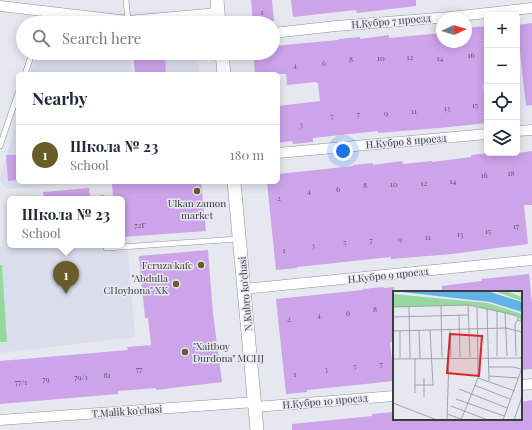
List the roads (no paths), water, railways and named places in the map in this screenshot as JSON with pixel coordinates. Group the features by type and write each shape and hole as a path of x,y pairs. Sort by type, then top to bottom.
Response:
{"street":[{"path":"217,0 219,16"},
{"path":"0,6 82,16"},
{"name":"Н.Кубро 7 проезд","path":"280,32 532,8"},
{"path":"223,60 224,72"},
{"path":"520,131 532,130"},
{"name":"Н.Кубро 8 проезд","path":"280,153 484,134"},
{"name":"N.Kubro ko'chasi","path":"234,184 257,430"},
{"name":"Н.Кубро 9 проезд","path":"244,289 532,260"},
{"path":"522,385 532,384"},
{"name":"Н.Кубро 10 проезд","path":"255,404 393,396"},
{"name":"T.Malik ko'chasi","path":"0,420 255,404"}],"lane":[{"path":"126,0 128,16"},
{"path":"45,16 46,12"},
{"path":"25,72 29,60"},
{"path":"0,146 16,99"},
{"path":"125,247 239,238"}],"place":[{"name":"Ulkan zamon market","path":"197,191"},
{"name":"Feruza kafe","path":"201,265"},
{"name":"\"Abdulla CHoyhona\" XK","path":"176,284"},
{"name":"Школа № 23","path":"66,294"},
{"name":"\"Xaitboy Durdona\" MCHJ","path":"185,352"}]}
